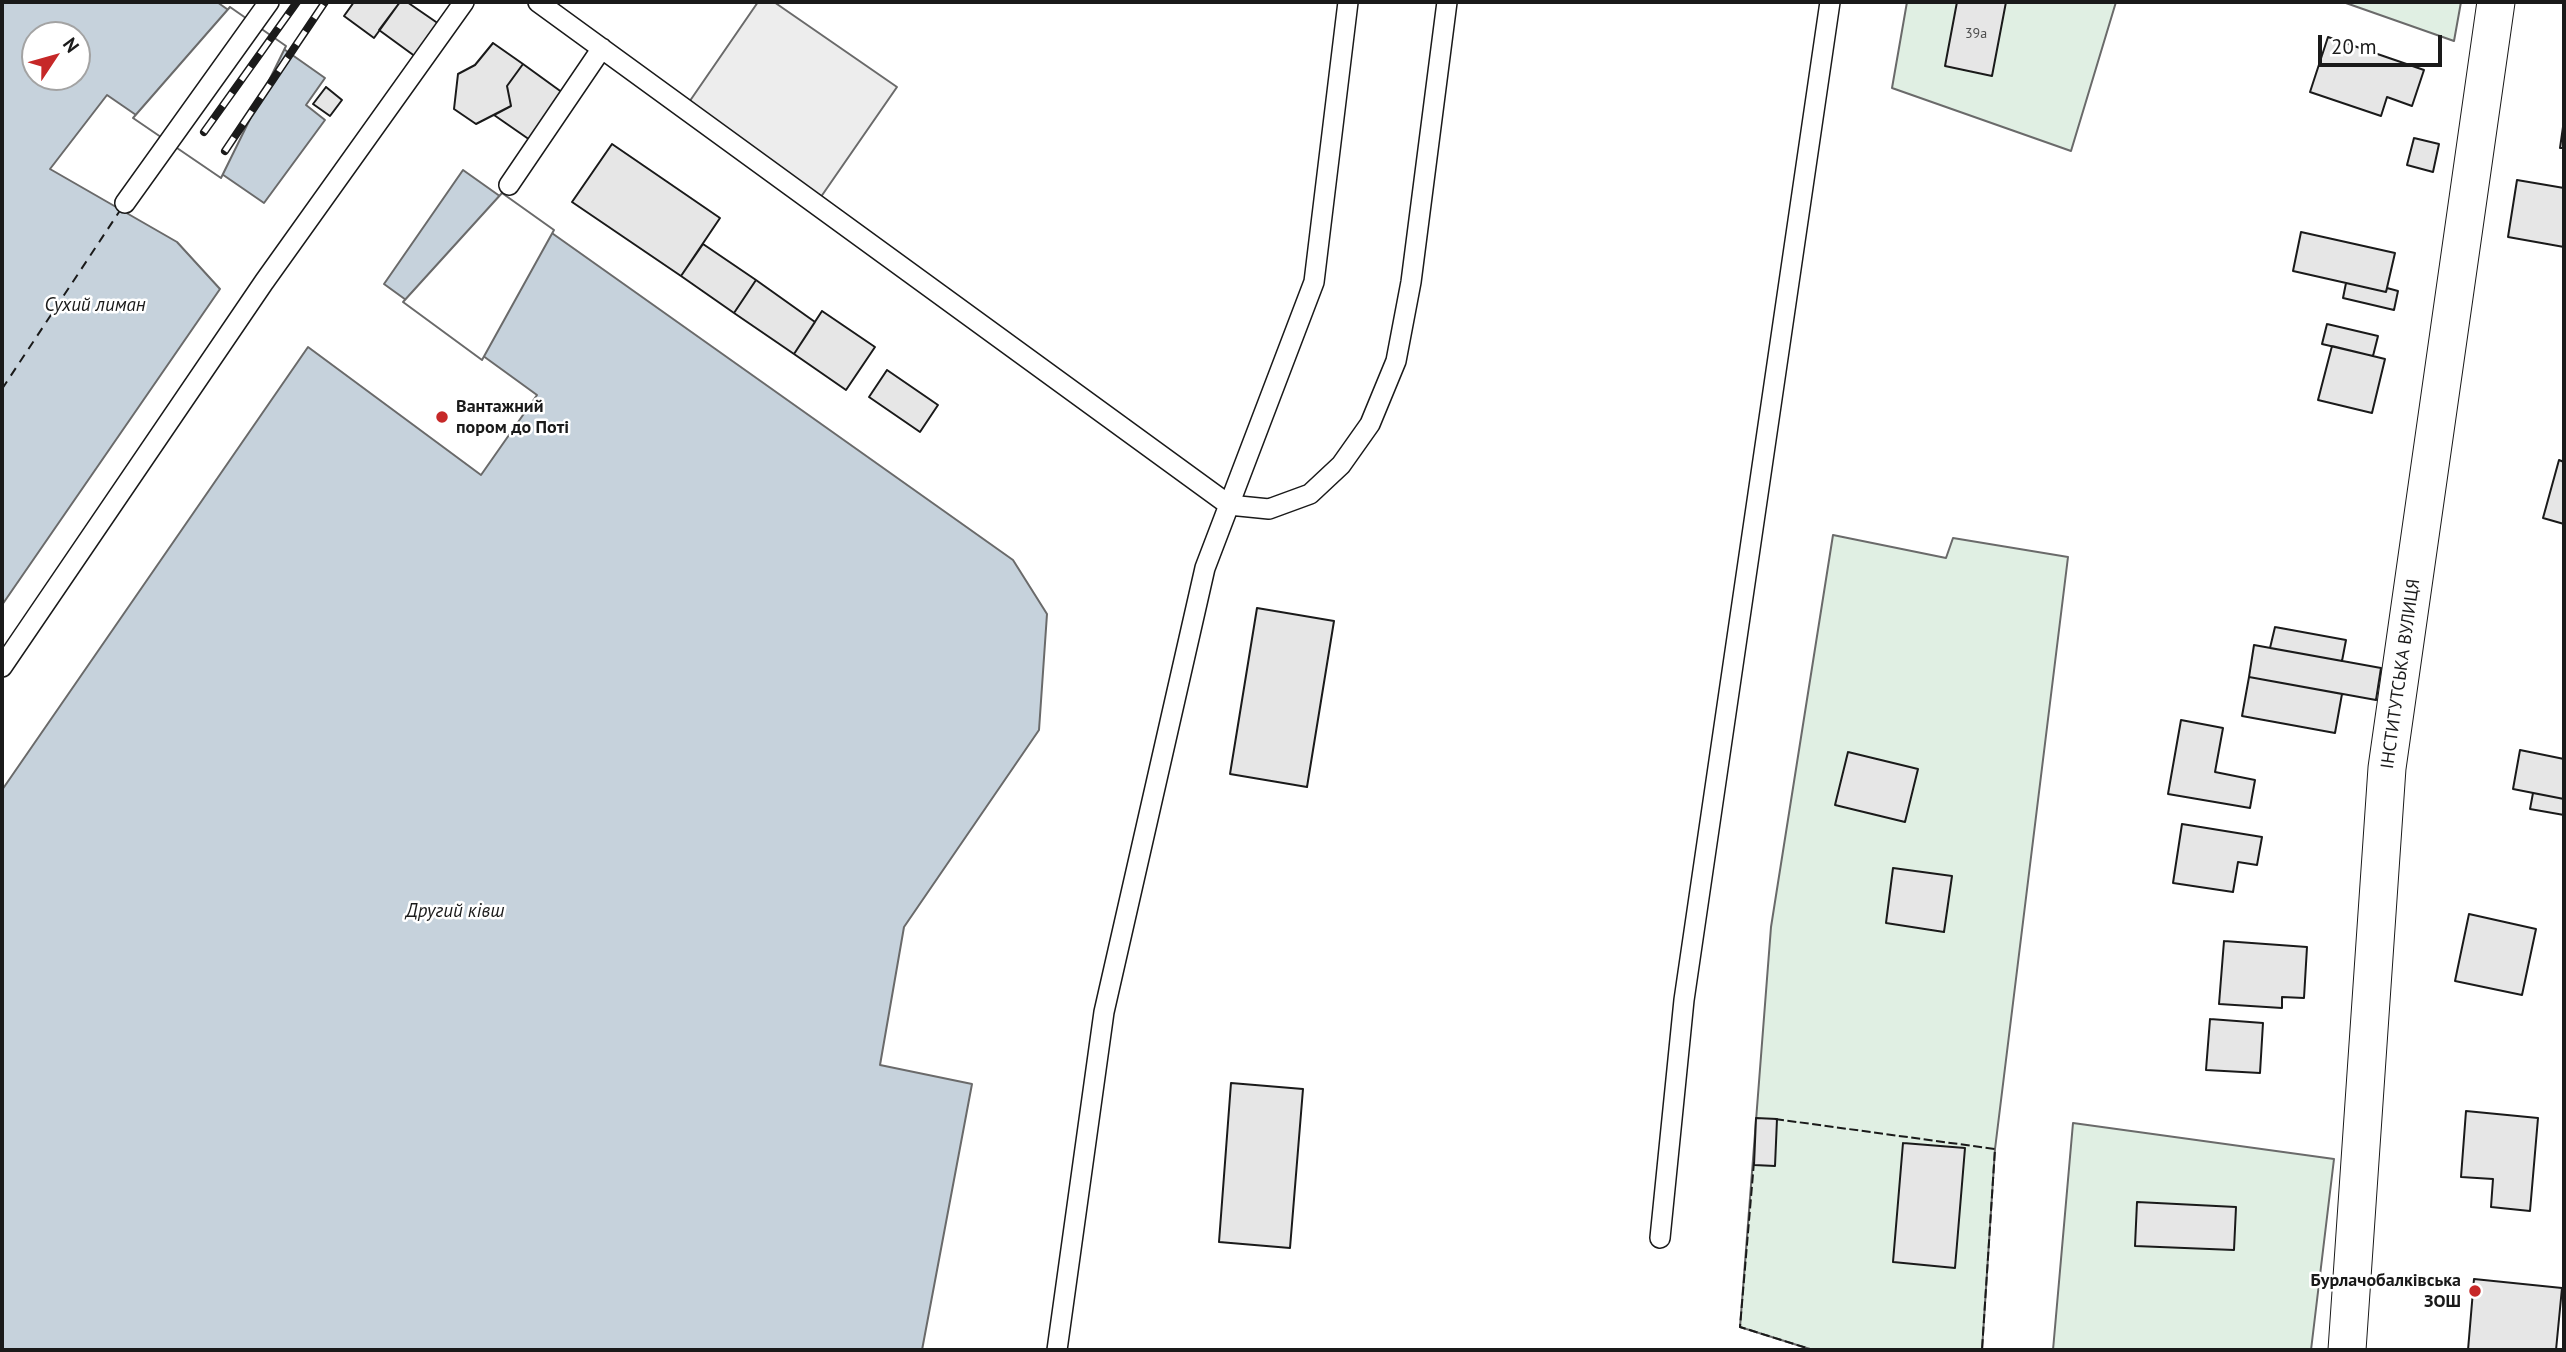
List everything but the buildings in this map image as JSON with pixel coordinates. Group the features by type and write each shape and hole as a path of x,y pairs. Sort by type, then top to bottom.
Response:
{"street":[{"name":"ІНСТИТУТСЬКА ВУЛИЦЯ","path":"2347,1350 2387,768 2496,2"}],"lane":[{"path":"125,203 269,2"},
{"path":"2,667 264,282 464,2"},
{"path":"538,2 1229,505 1269,509 1310,494 1341,465 1370,424 1396,361 1411,282 1447,2"},
{"path":"1056,1350 1104,1012 1205,568 1314,282 1348,2"},
{"path":"1660,1238 1684,1000 1830,2"},
{"path":"509,185 602,48"}],"green space":[{"path":"1907,2 2116,2 2071,151 1892,88"},
{"path":"2343,2 2461,2 2454,41"},
{"path":"1833,535 1946,558 1953,538 2068,557 1995,1149 1982,1350 1813,1350 1740,1327 1771,927"},
{"path":"2073,1123 2334,1159 2311,1350 2053,1350"}],"shaded area":[{"path":"758,2 774,2 897,87 816,204 685,108"}],"water":[{"name":"Сухий лиман","path":"2,2 217,2 325,78 306,105 325,120 264,203 107,95 50,169 177,242 220,289 2,605"},
{"name":"Другий ківш","path":"463,170 1013,560 1047,614 1039,730 904,927 880,1065 972,1084 922,1350 2,1350 2,790 308,347 481,475 537,395 384,284"}],"pier":[{"path":"230,7 286,46 221,178 133,118"},
{"path":"502,193 554,230 482,360 403,302"}],"ferry route":[{"path":"2,389 121,209"}],"railway":[{"path":"204,132 297,2"},
{"path":"225,151 325,2"}],"fence":[{"path":"1775,1119 1995,1149 1982,1350"},
{"path":"1754,1162 1740,1327 1813,1350"}],"place":[{"name":"Вантажний пором до Поті","path":"442,417"},
{"name":"Бурлачобалківська ЗОШ","path":"2475,1291"}]}
